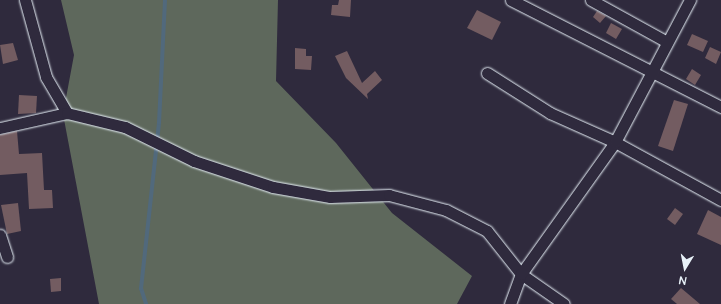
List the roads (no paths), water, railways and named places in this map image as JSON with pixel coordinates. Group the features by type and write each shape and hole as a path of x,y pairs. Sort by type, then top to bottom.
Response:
{"street":[{"path":"25,0 46,77 67,113"},
{"path":"511,0 653,70 721,107"},
{"path":"591,0 667,42"},
{"path":"510,304 520,274 615,142 690,0"},
{"path":"487,73 550,113 615,142 721,200"},
{"path":"0,128 67,113 125,127 194,161 273,187 330,197 389,195 446,210 488,231 520,274 564,304"},
{"path":"0,235 8,257"}],"waterway":[{"path":"146,304 141,289 159,123 165,0"}]}
